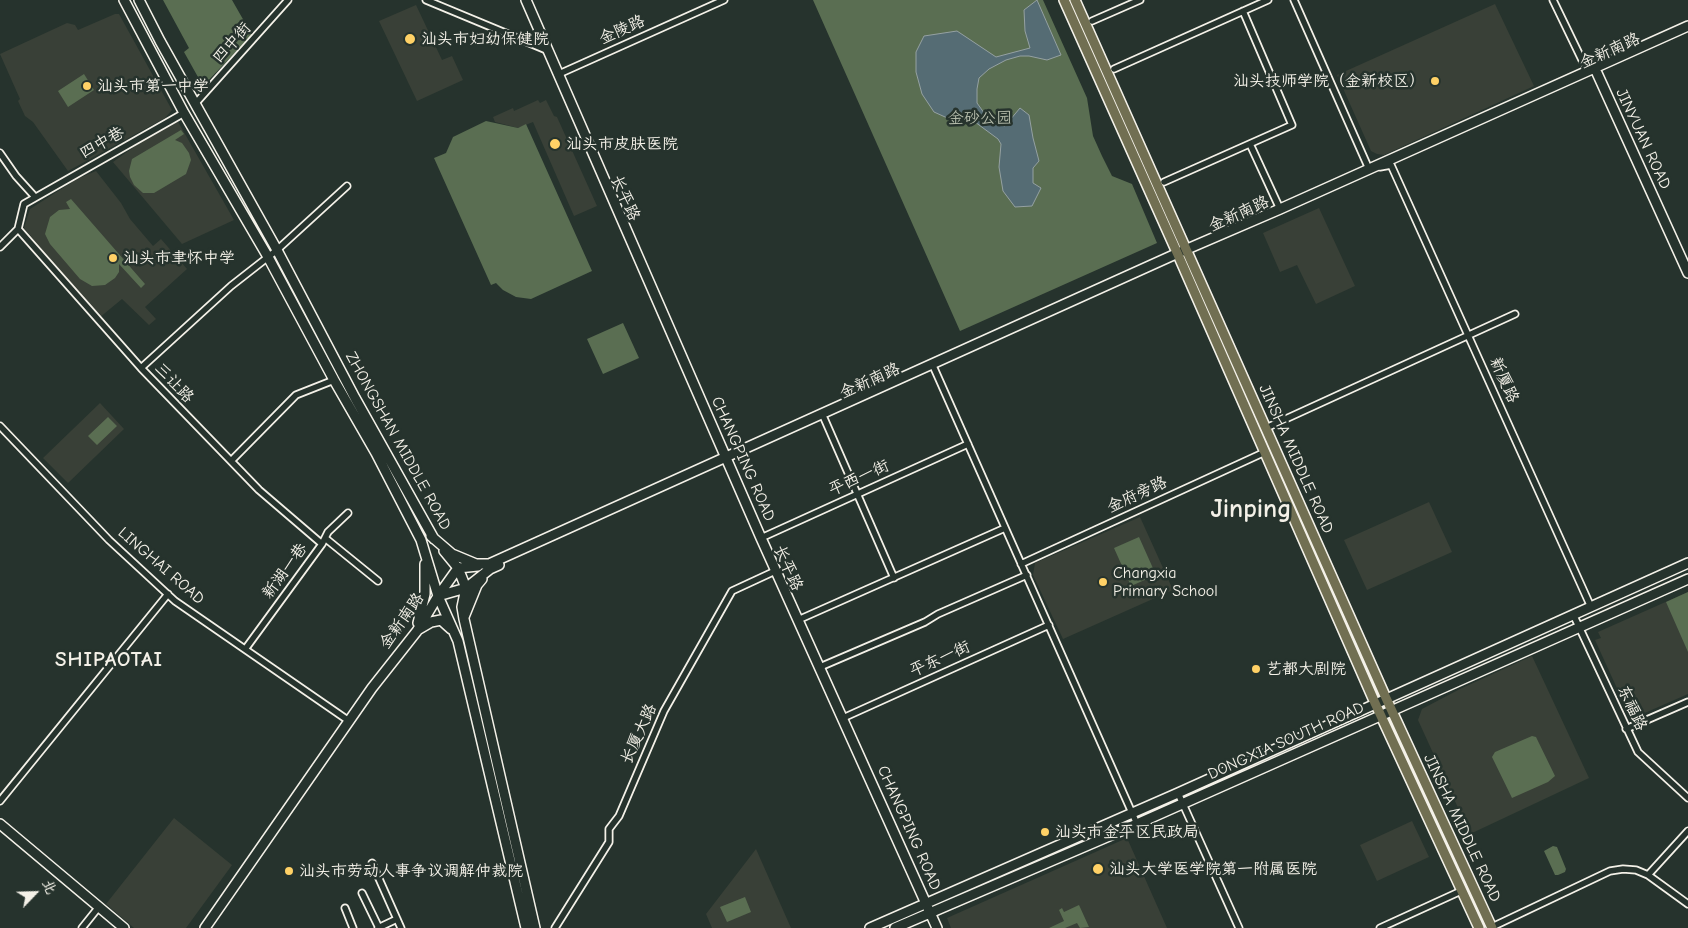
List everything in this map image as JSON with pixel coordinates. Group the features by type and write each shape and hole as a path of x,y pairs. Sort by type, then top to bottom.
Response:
{"main road":[{"name":"ZHONGSHAN MIDDLE ROAD","path":"124,0 184,113 268,256 334,380 376,453 421,540 438,596 458,641 526,928"},
{"name":"ZHONGSHAN MIDDLE ROAD","path":"138,0 277,250 431,536 458,568 466,588 462,606 464,619 535,928"},
{"name":"长平路","path":"521,0 773,572 924,904 933,928"},
{"name":"CHANGPING ROAD","path":"526,0 725,460 820,668 924,904"},
{"name":"JINSHA MIDDLE ROAD","path":"1064,0 1266,428 1386,698 1492,928"},
{"name":"JINSHA MIDDLE ROAD","path":"1075,0 1183,253 1265,452 1380,715 1461,892 1480,928"},
{"name":"金新南路","path":"725,460 824,418 1183,253 1391,165 1688,26"},
{"name":"金新南路","path":"205,928 349,721 417,630 438,596 466,588 490,566 1280,209 1688,32"},
{"name":"JINYUAN ROAD","path":"1595,71 1688,273"},
{"path":"431,536 452,554 476,564 490,566"},
{"path":"417,630 425,594 425,556 421,540"},
{"name":"DONGXIA SOUTH ROAD","path":"870,928 1178,794 1386,698 1688,563"},
{"path":"438,596 458,568 490,566"},
{"path":"464,619 477,585 490,566"},
{"name":"DONGXIA SOUTH ROAD","path":"895,928 1183,804 1578,626 1688,579"},
{"path":"417,630 431,622 441,620 458,641"},
{"path":"0,824 124,928"},
{"name":"CHANGPING ROAD","path":"928,913 937,928"}],"street":[{"name":"四中街","path":"195,104 288,0"},
{"path":"426,0 544,49"},
{"name":"金陵路","path":"559,74 724,0"},
{"path":"1092,21 1140,0"},
{"path":"1114,69 1268,0"},
{"path":"1294,0 1369,169 1391,165"},
{"path":"1553,0 1583,62 1595,71"},
{"path":"1164,182 1292,125 1243,11"},
{"name":"四中巷","path":"35,196 184,113"},
{"path":"1250,144 1280,209"},
{"path":"0,154 16,176 35,196 24,204 18,230 0,247"},
{"name":"新厦路","path":"1391,165 1591,607"},
{"path":"141,368 231,286 277,250 347,186"},
{"name":"三让路","path":"18,230 141,368 259,490 322,544"},
{"path":"1266,428 1515,314"},
{"path":"934,368 1137,824"},
{"path":"231,461 296,395 334,380"},
{"path":"824,418 894,578"},
{"name":"LINGHAI ROAD","path":"0,426 109,540 175,601 246,648 349,721"},
{"name":"平西一街","path":"761,538 968,444"},
{"name":"金府旁路","path":"1021,564 1265,452"},
{"name":"新湖一巷","path":"246,648 322,544 328,532 348,513"},
{"path":"798,620 1006,528"},
{"path":"325,538 378,581"},
{"name":"长厦大路","path":"555,928 609,842 610,829 618,816 664,711 732,591 773,572"},
{"path":"820,668 1026,575"},
{"path":"0,801 168,594"},
{"name":"东福路","path":"1573,614 1638,752 1688,798"},
{"name":"平东一街","path":"842,718 1049,625"},
{"path":"1626,729 1688,702"},
{"path":"1178,794 1239,928"},
{"path":"1648,875 1688,831"},
{"path":"372,864 402,928"},
{"path":"1492,928 1610,871 1623,869 1636,870 1648,875 1688,904"},
{"path":"1380,928 1461,892"},
{"path":"362,893 378,928 398,919"},
{"path":"82,928 98,908"},
{"path":"345,908 353,928"}],"shaded area":[{"name":"汕头技师学院（金新校区）","path":"1495,4 1534,86 1384,155 1371,151 1337,75"},
{"name":"汕头市妇幼保健院","path":"416,5 442,60 452,56 463,80 417,101 379,21"},
{"name":"汕头市第一中学","path":"119,14 172,110 165,118 68,171 33,122 25,116 18,101 20,99 0,54 67,23 75,25 78,30"},
{"name":"汕头市皮肤医院","path":"538,100 540,103 546,100 554,116 557,117 597,206 574,216 533,122 518,128 495,122 493,117 513,108 514,111"},
{"path":"177,120 234,220 182,244 113,162 159,129"},
{"name":"汕头市聿怀中学","path":"96,171 121,203 130,219 153,246 161,239 187,269 145,307 156,319 149,325 122,299 99,318 24,228 30,209 77,179"},
{"path":"1319,208 1355,286 1316,304 1297,265 1280,272 1263,233"},
{"path":"100,403 124,429 68,483 43,458"},
{"path":"1429,502 1452,552 1367,590 1344,540"},
{"name":"Changxia Primary School","path":"1140,517 1173,590 1063,639 1033,575 1035,563"},
{"path":"1688,592 1688,694 1631,719 1595,640 1601,638 1598,632"},
{"path":"1532,656 1589,778 1470,834 1418,720 1422,709 1460,689"},
{"path":"174,818 232,865 186,928 134,928 106,904"},
{"path":"1412,821 1429,857 1377,881 1360,845"},
{"name":"汕头大学医学院第一附属医院","path":"1127,838 1167,928 951,928 947,918"},
{"path":"756,849 791,928 712,928 706,914"}],"green space":[{"path":"163,0 232,0 252,35 203,86 184,52 189,48"},
{"name":"金砂公园","path":"813,0 1043,0 1087,98 1093,136 1102,156 1112,176 1132,184 1157,243 960,331"},
{"path":"84,74 94,90 68,107 58,91"},
{"path":"486,121 518,128 526,124 592,271 531,299 516,297 503,290 496,283 491,285 434,158 446,153 453,137"},
{"path":"181,130 184,134 175,140 182,143 189,153 191,160 186,174 154,193 143,193 134,185 130,177 129,171 132,159"},
{"path":"71,199 145,284 141,288 119,264 119,272 115,278 105,285 92,286 80,279 50,244 45,234 50,217 59,210 70,209 66,202"},
{"path":"623,323 639,358 603,374 587,339"},
{"path":"108,417 117,426 97,445 88,436"},
{"path":"1139,537 1156,575 1131,586 1114,548"},
{"path":"1688,592 1688,652 1666,602"},
{"path":"1532,736 1536,737 1555,776 1548,782 1512,798 1492,757 1495,752"},
{"path":"1553,846 1557,847 1566,869 1565,872 1558,875 1555,875 1544,851"},
{"path":"745,897 751,912 727,922 720,907"},
{"path":"1079,905 1089,927 1080,928 1077,923 1065,928 1049,928 1064,921 1059,910 1062,908 1064,912"}],"water":[{"path":"1037,0 1061,55 1047,60 1020,56 1006,60 989,69 979,78 977,89 977,103 987,117 1001,125 1005,126 1020,108 1029,115 1039,161 1033,168 1033,183 1041,188 1032,206 1015,207 1003,191 999,167 1001,144 998,139 975,122 954,121 934,112 922,94 916,72 916,52 924,36 957,31 996,57 1030,48 1025,31 1024,10"}],"place":[{"name":"汕头市妇幼保健院","path":"410,39"},
{"name":"汕头技师学院（金新校区）","path":"1435,81"},
{"name":"汕头市第一中学","path":"87,86"},
{"name":"汕头市皮肤医院","path":"555,144"},
{"name":"汕头市聿怀中学","path":"113,258"},
{"name":"Changxia Primary School","path":"1103,582"},
{"name":"艺都大剧院","path":"1256,669"},
{"name":"汕头市金平区民政局","path":"1045,832"},
{"name":"汕头大学医学院第一附属医院","path":"1098,869"},
{"name":"汕头市劳动人事争议调解仲裁院","path":"289,871"}],"district":[{"name":"Jinping","path":"1251,510"},
{"name":"SHIPAOTAI","path":"109,660"}]}
